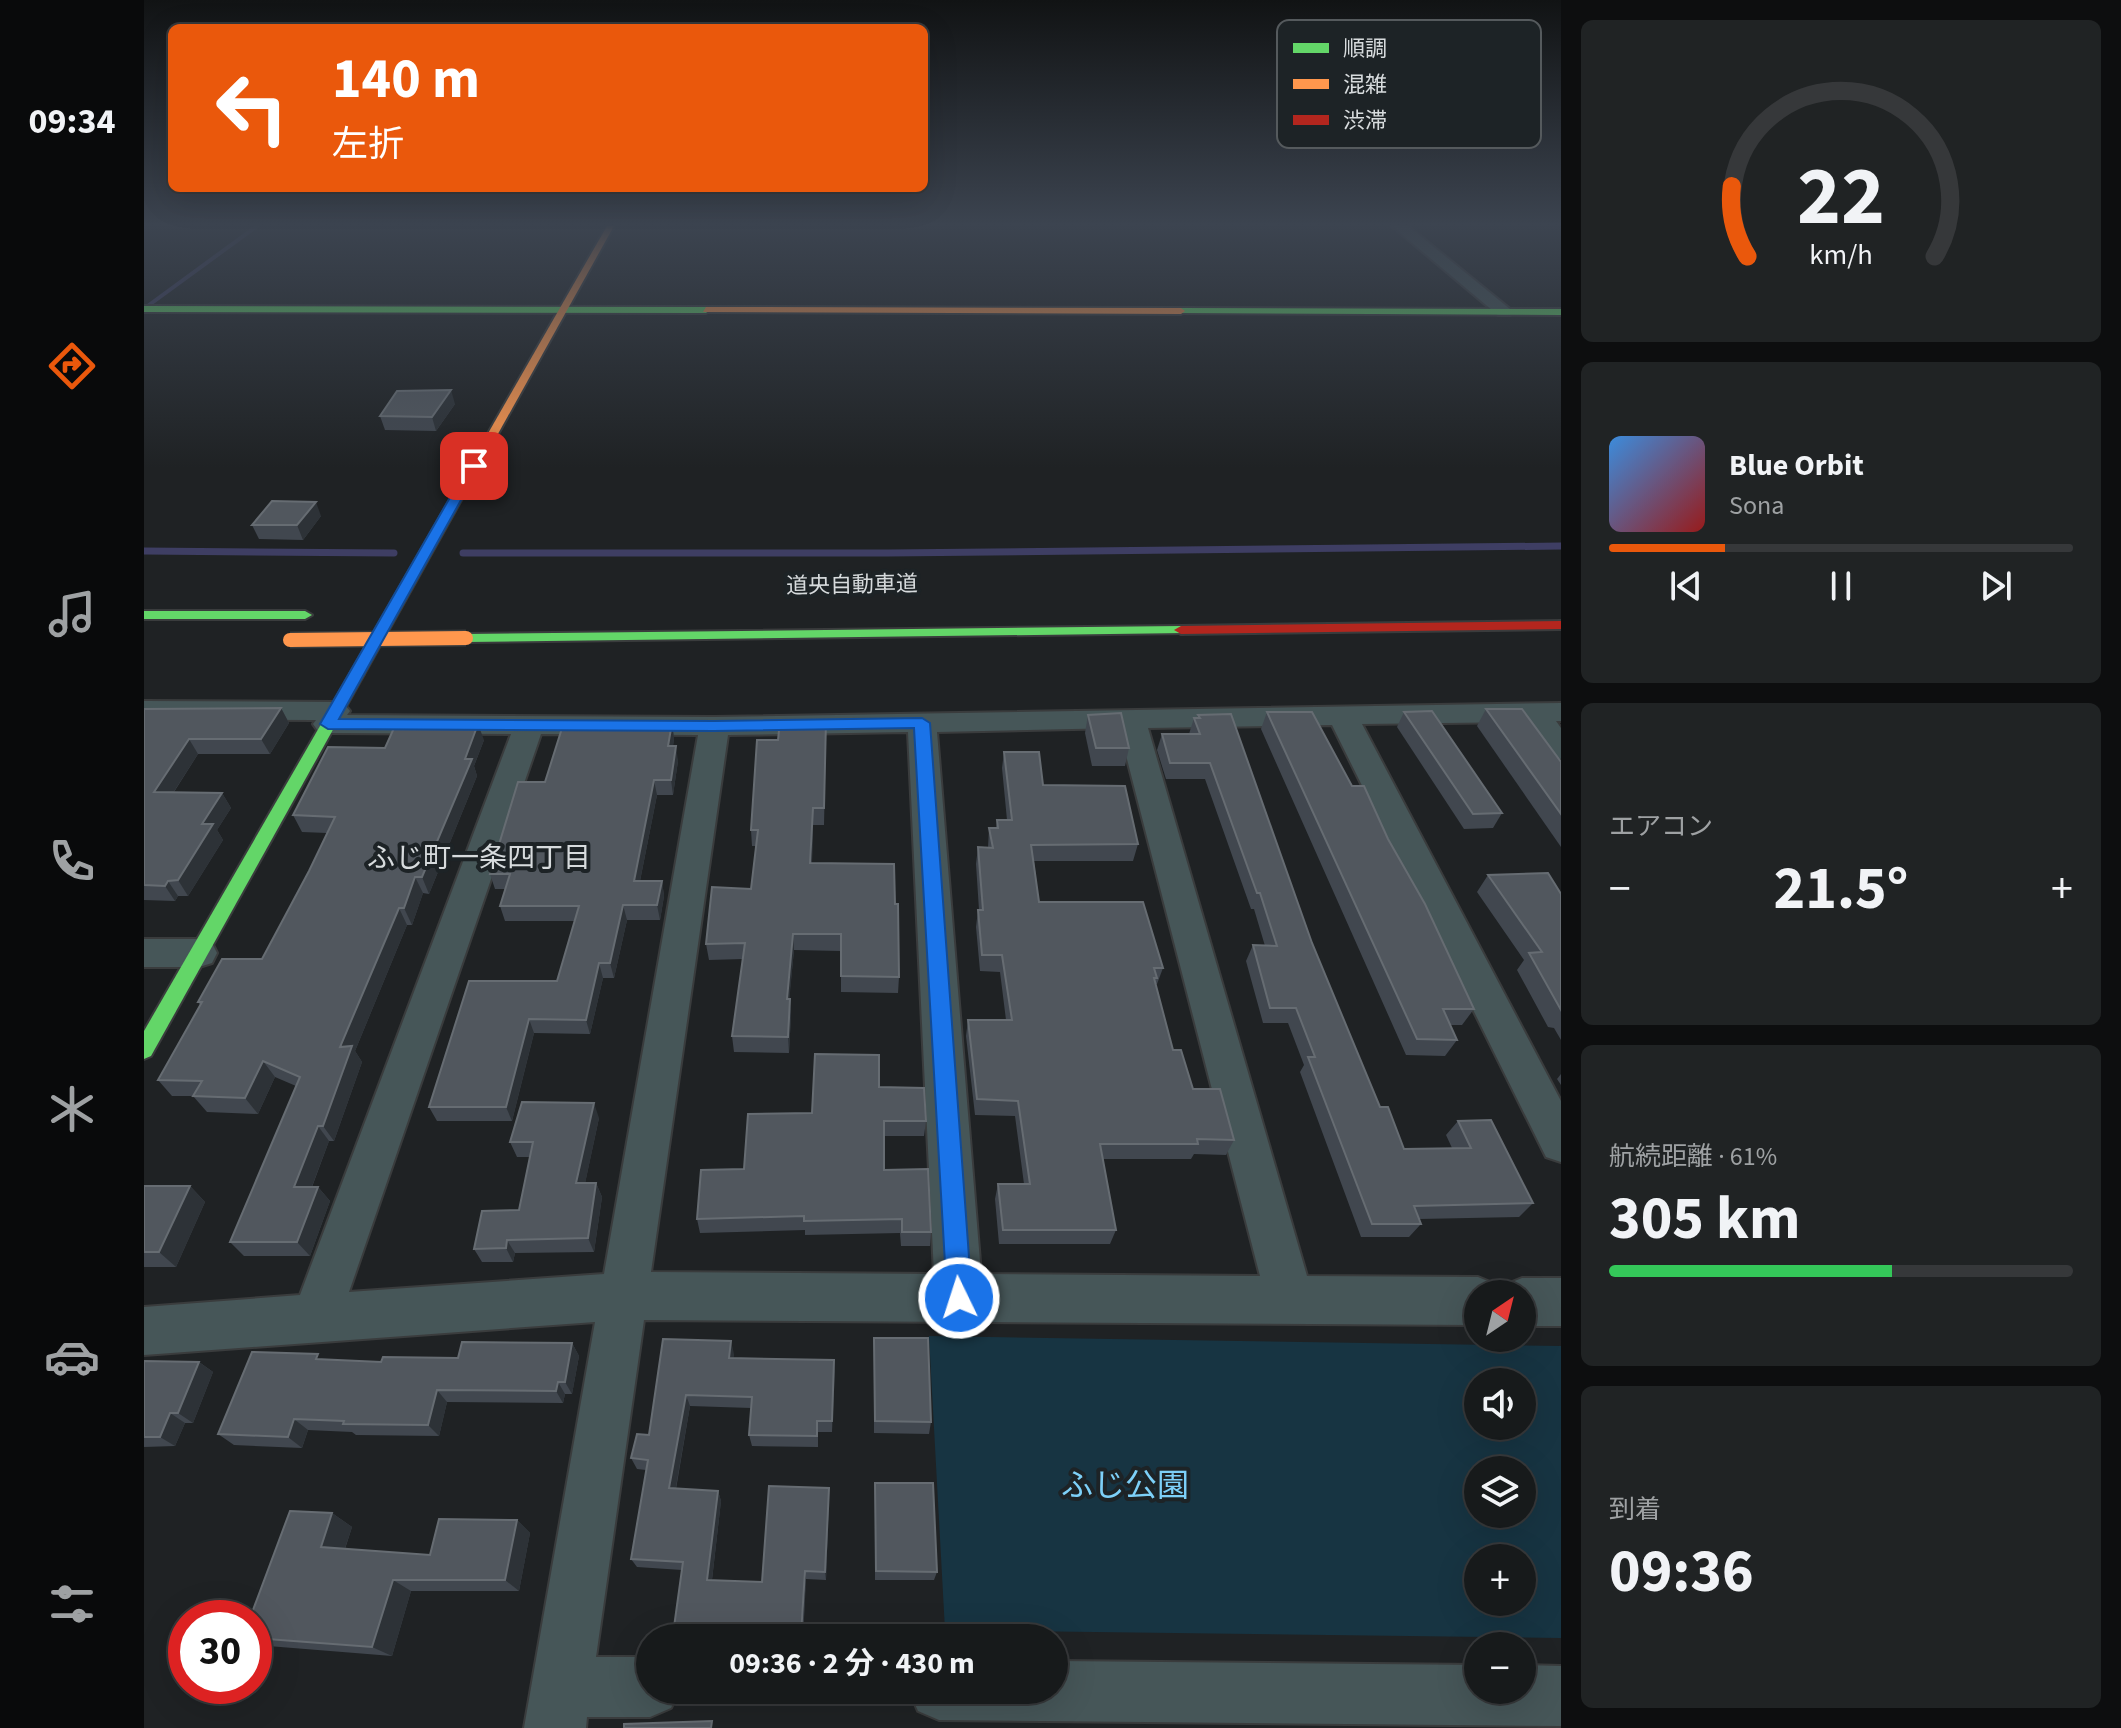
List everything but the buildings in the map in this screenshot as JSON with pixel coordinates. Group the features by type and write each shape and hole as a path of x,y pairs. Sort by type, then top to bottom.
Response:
{"main road":[{"path":"144,1050 564,307"},
{"path":"144,309 1561,312"},
{"path":"368,615 416,614"},
{"path":"144,615 313,615"},
{"name":"道央自動車道","path":"282,640 1561,625"}],"street":[{"path":"1497,307 1504,312"},
{"path":"144,710 529,725 714,726 1548,712 1561,749"},
{"path":"1342,715 1561,1143"},
{"path":"1131,719 1290,1300"},
{"path":"922,723 959,1298"},
{"path":"315,1319 529,725"},
{"path":"636,1690 558,1707 714,726"},
{"path":"144,953 199,953"},
{"path":"144,1331 624,1296 1464,1301"},
{"path":"1536,1302 1561,1302"},
{"path":"1068,1691 1561,1696"}],"green space":[{"name":"ふじ公園","path":"929,1336 1464,1344 1464,1352 1536,1352 1536,1346 1561,1346 1561,1638 1536,1638 1536,1632 1464,1632 1464,1637 1068,1632 1068,1624 945,1624"}],"waterway":[{"path":"463,553 888,553 1561,546"},
{"path":"144,551 394,553"}],"traffic: fast":[{"path":"144,309 706,310"},
{"path":"1181,311 1561,312"},
{"path":"144,615 305,615"},
{"path":"466,638 1181,630"},
{"path":"144,1050 357,674"}],"traffic: slow":[{"path":"357,674 565,307"},
{"path":"706,310 1181,311"},
{"path":"290,640 466,638"}],"traffic: jam":[{"path":"1181,630 1561,625"}],"district":[{"name":"ふじ町一条四丁目","path":"479,858"}],"route":[{"path":"474,466 328,724 714,726 922,723 959,1298"}]}
